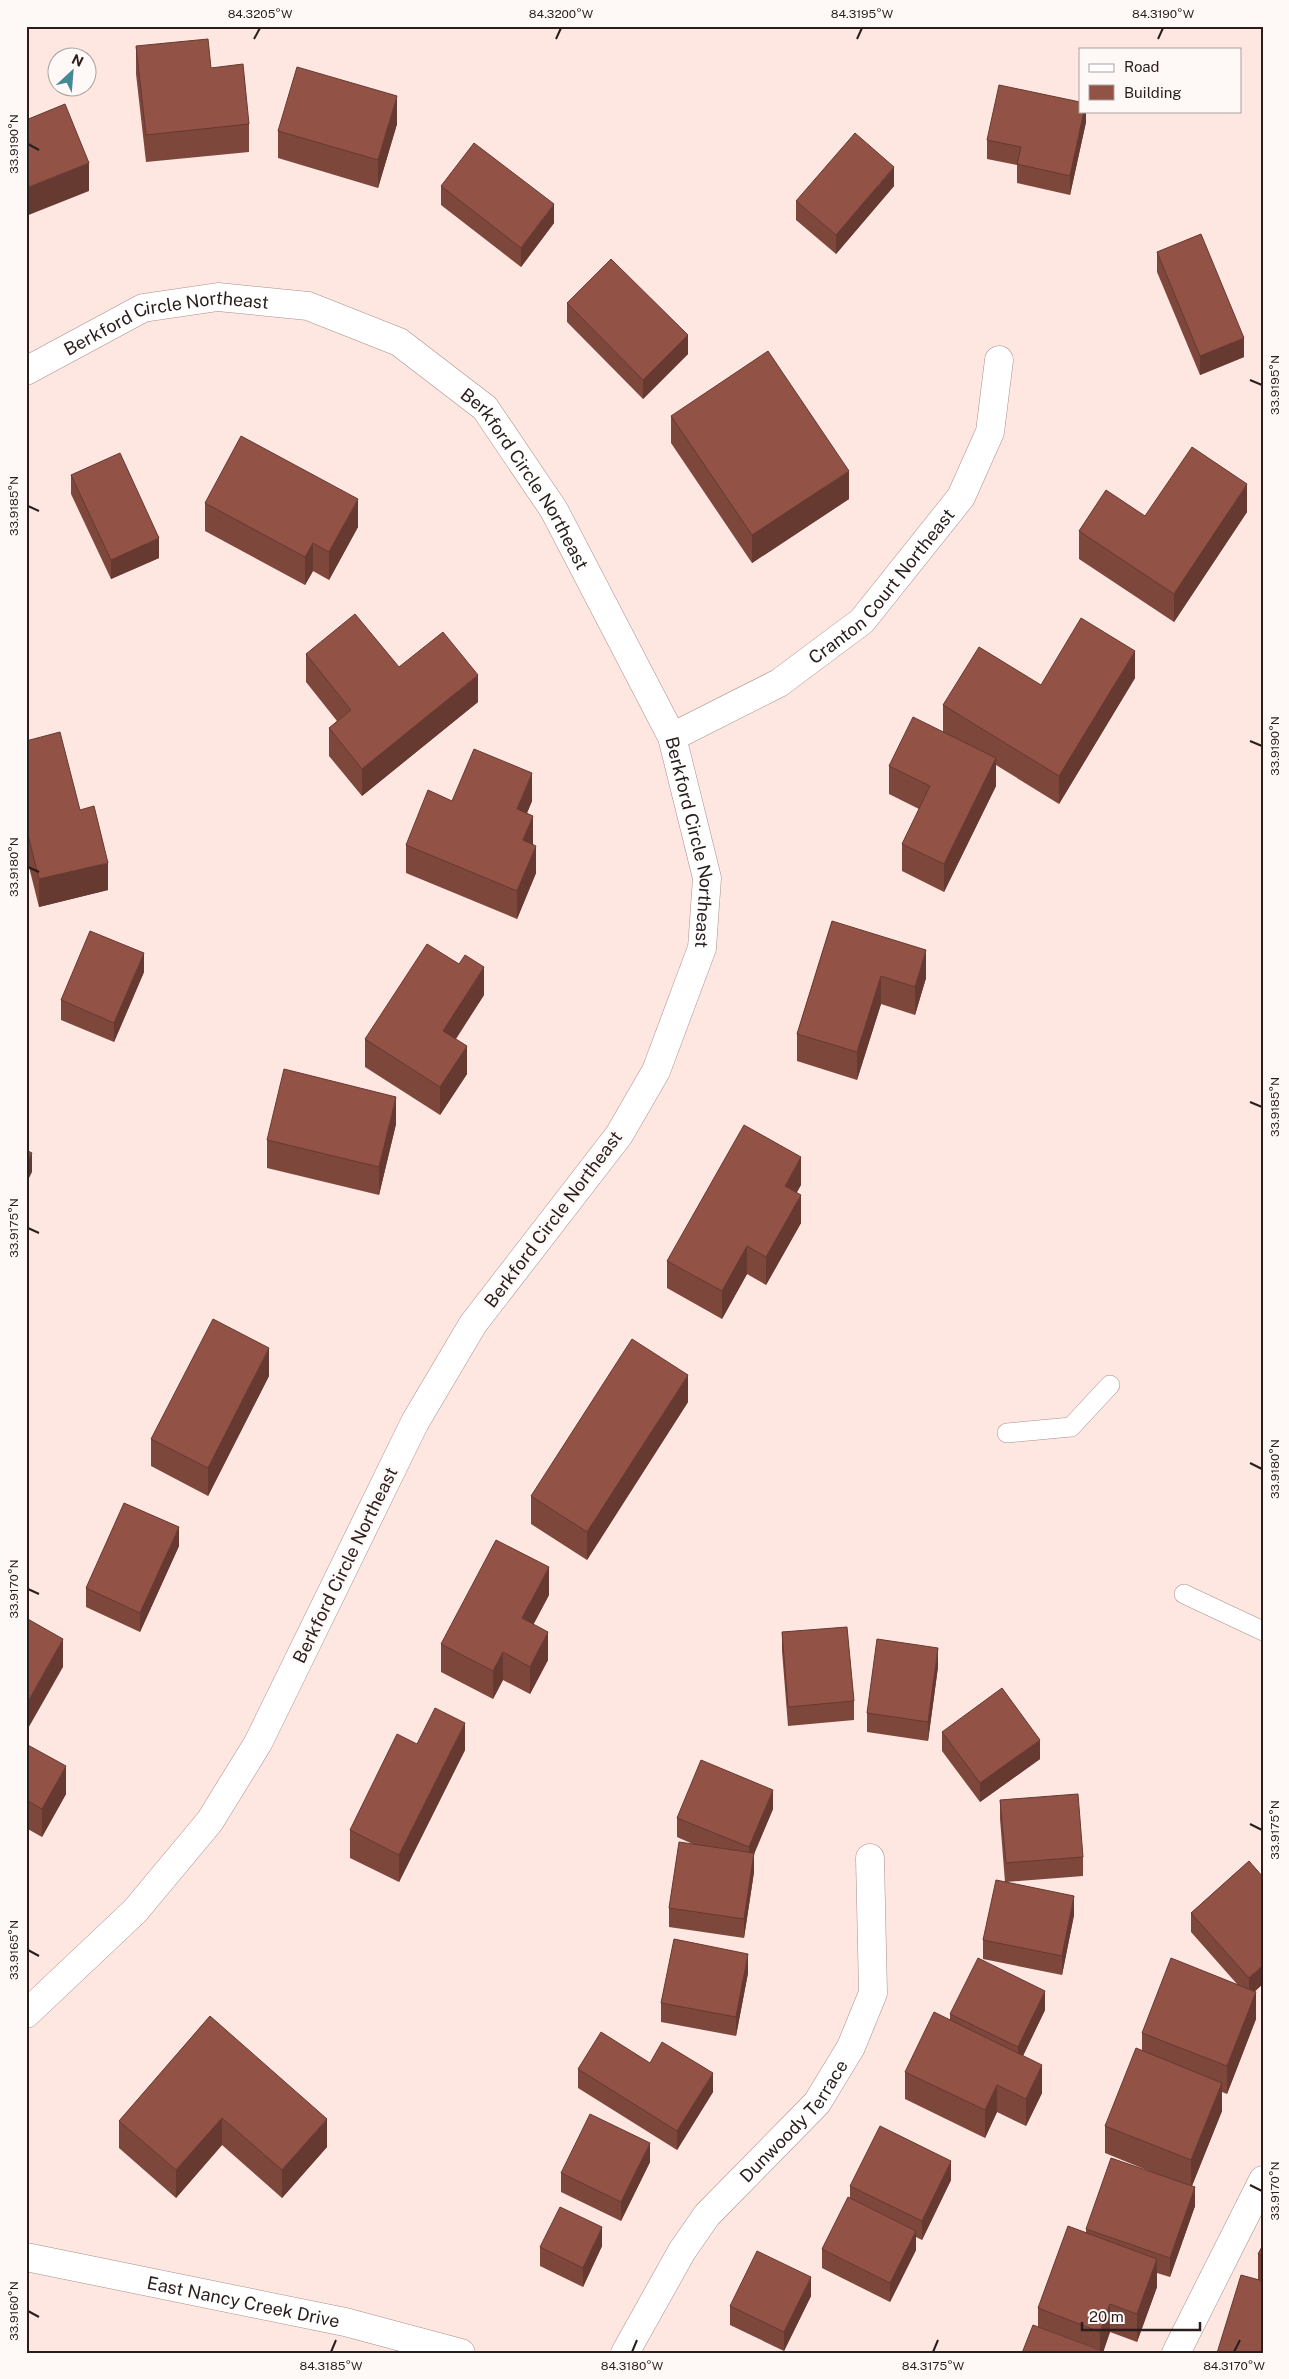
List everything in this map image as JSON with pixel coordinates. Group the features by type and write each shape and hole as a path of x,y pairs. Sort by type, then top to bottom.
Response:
{"street":[{"name":"Berkford Circle Northeast","path":"26,371 143,308 218,297 308,306 399,342 485,408 554,510 672,737 707,878 702,948 656,1071 619,1136 468,1332 415,1422 258,1743 210,1821 135,1911 26,2014"},
{"name":"Cranton Court Northeast","path":"672,737 779,683 862,621 961,497 990,432 999,360"},
{"name":"Dunwoody Terrace","path":"626,2353 682,2251 707,2215 817,2104 851,2048 873,1993 870,1858"},
{"path":"1176,2353 1263,2180"},
{"name":"East Nancy Creek Drive","path":"26,2257 345,2322 461,2353"}],"lane":[{"path":"1007,1433 1070,1427 1110,1385"},
{"path":"1184,1594 1263,1631"}],"building":[{"path":"208,39 211,68 243,64 249,124 146,135 136,46"},
{"path":"297,67 397,96 378,160 278,131"},
{"path":"999,85 1079,102 1079,112 1084,112 1070,176 1017,164 1021,147 987,140"},
{"path":"65,104 89,163 26,188 26,120"},
{"path":"855,133 894,167 836,235 796,201"},
{"path":"474,143 554,204 521,248 441,186"},
{"path":"1201,234 1244,338 1200,356 1157,252"},
{"path":"611,259 688,335 643,380 567,303"},
{"path":"768,351 849,471 752,535 671,416"},
{"path":"241,436 358,499 329,552 313,543 305,557 205,503"},
{"path":"1192,447 1247,484 1174,594 1079,531 1106,490 1145,516"},
{"path":"120,453 159,538 111,560 71,475"},
{"path":"355,614 399,667 443,632 478,675 362,769 329,728 351,710 306,654"},
{"path":"1081,618 1135,651 1059,776 943,705 979,647 1041,685"},
{"path":"913,717 996,758 944,864 902,844 930,786 889,766"},
{"path":"60,732 80,810 94,806 108,863 39,879 26,827 26,741"},
{"path":"474,749 532,773 517,809 533,816 523,840 536,846 517,891 406,845 428,790 452,801"},
{"path":"832,921 926,950 915,987 881,976 857,1052 797,1034"},
{"path":"90,931 144,953 114,1023 61,1000"},
{"path":"427,944 459,964 465,955 484,967 443,1031 467,1046 440,1087 365,1039"},
{"path":"284,1069 396,1097 379,1167 267,1140"},
{"path":"744,1125 801,1157 785,1186 801,1195 766,1257 747,1246 722,1291 667,1261"},
{"path":"26,1150 32,1153 26,1165"},
{"path":"213,1319 269,1348 208,1468 151,1439"},
{"path":"632,1339 688,1375 587,1532 531,1496"},
{"path":"124,1503 179,1527 140,1613 86,1588"},
{"path":"496,1540 549,1567 522,1618 548,1632 530,1667 503,1652 493,1671 441,1644"},
{"path":"26,1618 63,1639 26,1705"},
{"path":"847,1627 854,1701 788,1707 782,1632"},
{"path":"877,1639 938,1648 928,1722 867,1713"},
{"path":"1002,1688 1040,1740 980,1783 942,1732"},
{"path":"435,1708 465,1723 399,1855 350,1830 397,1734 417,1744"},
{"path":"26,1744 66,1766 42,1809 26,1800"},
{"path":"701,1760 773,1790 749,1847 677,1818"},
{"path":"1078,1794 1083,1857 1006,1863 1000,1800"},
{"path":"679,1842 754,1853 744,1919 669,1908"},
{"path":"1249,1861 1263,1877 1263,1965 1249,1978 1191,1913"},
{"path":"996,1880 1074,1896 1062,1956 983,1940"},
{"path":"674,1939 748,1954 736,2017 661,2003"},
{"path":"978,1958 1045,1991 1018,2047 950,2014"},
{"path":"1171,1958 1256,1992 1227,2066 1142,2033"},
{"path":"934,2012 1042,2065 1026,2099 997,2085 985,2110 905,2072"},
{"path":"210,2016 327,2119 282,2170 222,2118 176,2170 119,2121"},
{"path":"601,2032 650,2063 662,2042 713,2073 677,2131 578,2069"},
{"path":"1136,2048 1222,2083 1191,2160 1105,2126"},
{"path":"590,2114 650,2143 621,2202 561,2173"},
{"path":"880,2126 951,2161 922,2221 850,2186"},
{"path":"1111,2158 1195,2187 1170,2258 1086,2229"},
{"path":"848,2197 916,2231 890,2283 822,2249"},
{"path":"560,2207 602,2227 583,2268 540,2247"},
{"path":"1068,2226 1157,2259 1137,2314 1110,2304 1100,2332 1038,2308"},
{"path":"1263,2245 1263,2256 1258,2254"},
{"path":"757,2251 811,2277 784,2332 730,2306"},
{"path":"1241,2275 1263,2281 1263,2353 1217,2353"},
{"path":"1033,2325 1108,2353 1022,2353"}]}
